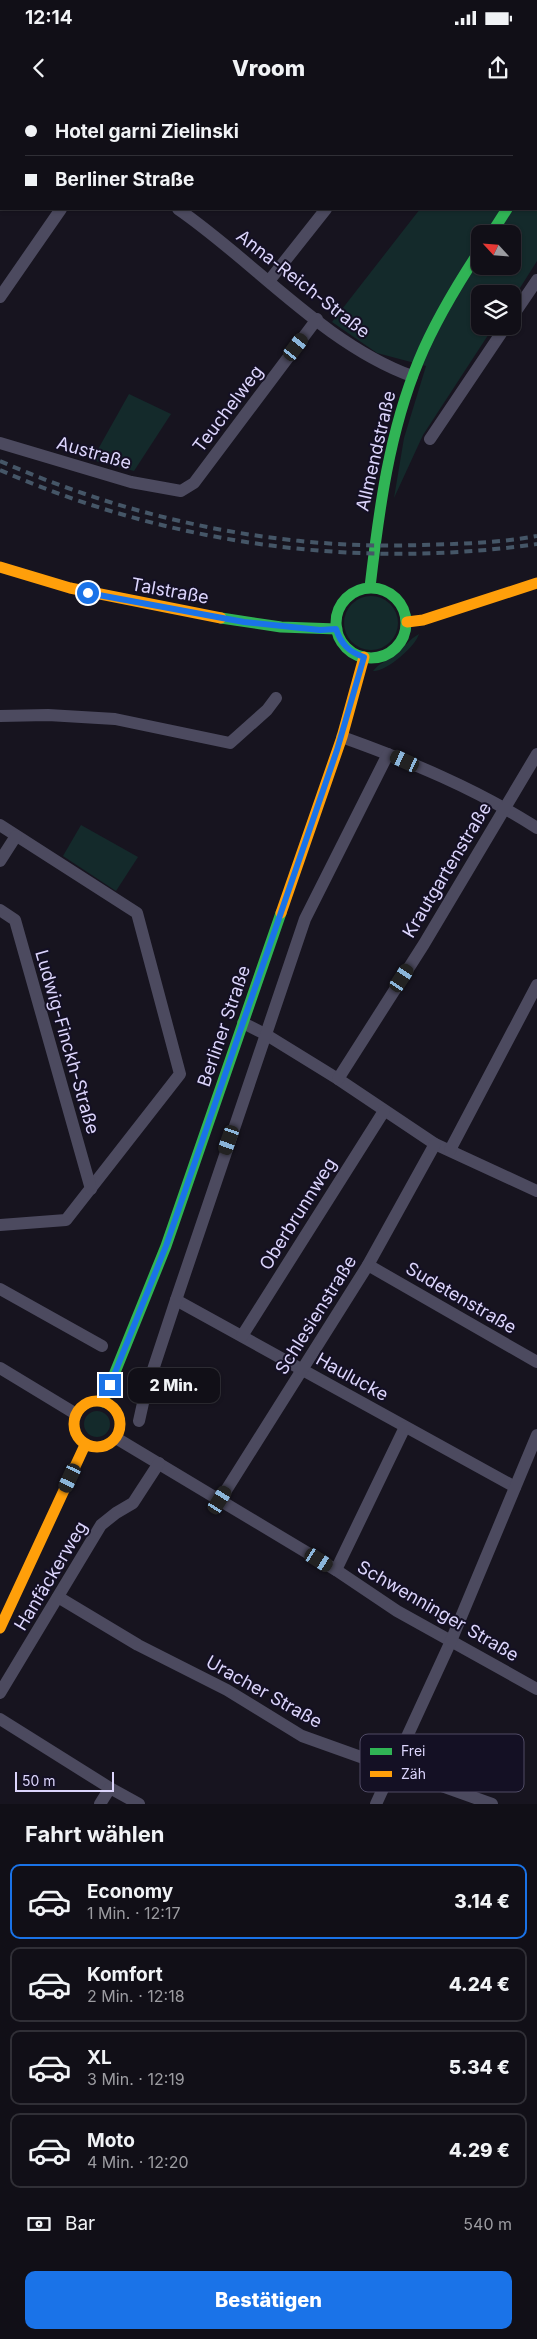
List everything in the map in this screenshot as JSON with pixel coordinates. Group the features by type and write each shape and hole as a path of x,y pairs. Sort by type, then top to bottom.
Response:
{"main road":[{"path":"496,225 506,210"},
{"name":"Allmendstraße","path":"370,587 379,516 393,440 412,376 439,317 471,265"},
{"name":"Talstraße","path":"0,567 33,580 117,599 244,622 320,630 336,629"},
{"path":"407,622 423,620 537,583"},
{"path":"370,587 388,592 396,597 406,613 407,622 403,638 394,650 374,658 356,655 343,644 336,629 339,609 344,600 352,594 370,587"},
{"name":"Berliner Straße","path":"103,1402 166,1246 342,737 364,657"},
{"path":"103,1402 110,1405 119,1417 119,1432 116,1438 102,1448 86,1445 76,1435 74,1421 76,1414 84,1404 103,1402"},
{"path":"0,1628 86,1445"}],"street":[{"path":"0,296 61,210"},
{"name":"Anna-Reich-Straße","path":"179,210 367,357 412,376"},
{"path":"269,281 325,210"},
{"path":"521,304 537,280"},
{"name":"Teuchelweg","path":"181,491 194,483 317,319"},
{"path":"430,439 500,335"},
{"name":"Austraße","path":"0,443 130,482 181,491"},
{"path":"0,716 48,715 114,719 230,743 267,710 276,698"},
{"path":"342,737 388,754 505,807 537,828"},
{"path":"139,1421 145,1394 176,1300 305,918 388,754"},
{"name":"Krautgartenstraße","path":"338,1079 424,944 537,754"},
{"path":"0,826 137,913 180,1074 66,1220 0,1225"},
{"path":"0,861 16,836"},
{"name":"Ludwig-Finckh-Straße","path":"0,910 14,920 90,1190"},
{"path":"450,1150 537,985"},
{"path":"243,1023 265,1034 338,1079 436,1144 537,1190"},
{"name":"Oberbrunnweg","path":"242,1336 384,1111"},
{"name":"Schlesienstraße","path":"220,1500 304,1370 368,1265 436,1144"},
{"name":"Sudetenstraße","path":"368,1265 537,1362"},
{"path":"0,1289 102,1346"},
{"name":"Haulucke","path":"176,1300 515,1487"},
{"path":"0,1368 76,1414"},
{"path":"336,1570 405,1427"},
{"path":"408,1734 451,1641 537,1435"},
{"name":"Schwenninger Straße","path":"116,1438 336,1570 397,1611 537,1689"},
{"name":"Hanfäckerweg","path":"0,1693 102,1525 116,1513 133,1503 159,1463"},
{"name":"Uracher Straße","path":"58,1597 138,1645 227,1690 302,1736 360,1756"},
{"path":"0,1719 139,1804"},
{"path":"100,1804 110,1788"},
{"path":"376,1804 382,1792"},
{"name":"Uracher Straße","path":"460,1792 492,1804"}],"green space":[{"path":"419,210 537,210 537,261 521,286 471,285 471,335 488,335 423,435 394,498 404,438 426,366 377,353 332,322"},
{"path":"129,394 171,414 134,471 92,460"},
{"path":"371,596 381,598 390,604 396,613 398,623 396,633 390,642 381,648 371,650 361,648 352,642 346,633 344,623 346,613 352,604 361,598"},
{"path":"419,634 412,645 399,658 379,670 373,671 395,655"},
{"path":"81,825 138,857 116,891 63,856"},
{"path":"97,1411 106,1415 110,1424 106,1433 97,1437 88,1433 84,1424 88,1415"}],"railway":[{"path":"0,461 101,499 206,527 259,536 312,542 366,545 464,544 537,536"},
{"path":"0,470 64,495 129,516 196,533 263,544 331,552 400,554 469,551 537,544"}],"traffic: fast":[{"path":"497,225 506,210"},
{"path":"370,587 382,500 400,415 425,346 439,317 471,264"},
{"path":"364,588 378,588 391,594 400,603 406,616 406,623 404,636 396,648 378,658 364,658 351,652 342,643 336,630 336,616 342,603 351,594 364,588"},
{"path":"221,618 281,627 337,629"},
{"path":"103,1402 166,1246 281,913"}],"traffic: slow":[{"path":"0,567 70,588 221,618"},
{"path":"407,622 423,620 537,583"},
{"path":"281,913 342,737 364,657"},
{"path":"102,1401 114,1407 119,1415 120,1424 119,1433 114,1441 106,1446 92,1447 80,1441 75,1433 74,1419 80,1407 88,1402 102,1401"},
{"path":"0,1628 85,1445"}],"route":[{"path":"88,593 244,622 320,630 336,629 343,644 356,655 364,657 342,737 166,1246 110,1385"}]}
